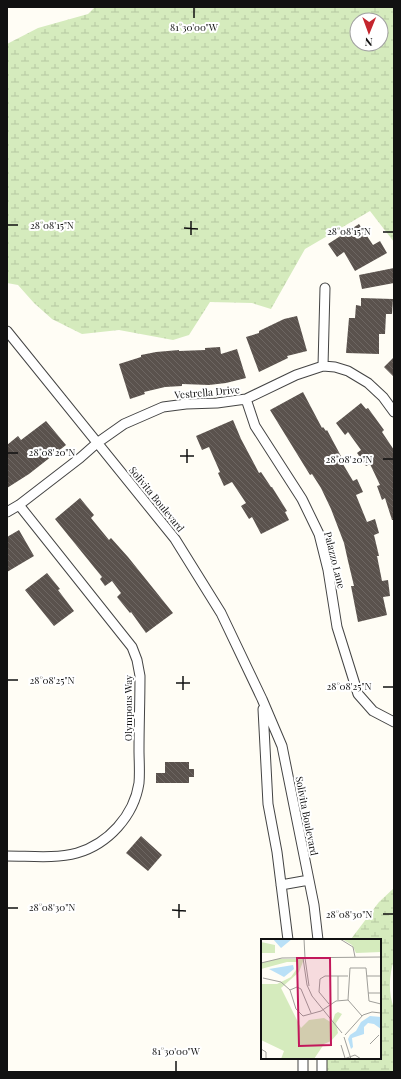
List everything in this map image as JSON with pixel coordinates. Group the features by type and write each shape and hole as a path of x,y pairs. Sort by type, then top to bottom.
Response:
{"street":[{"path":"323,366 325,288"},
{"name":"Solivita Boulevard","path":"7,331 175,539 221,613 262,699 282,746 314,905 318,939"},
{"name":"Vestrella Drive","path":"7,512 19,505 97,443 124,424 162,407 186,404 217,403 246,399 296,375 323,366 335,367 348,371 368,383 383,396 394,412"},
{"name":"Palazzo Lane","path":"246,399 255,426 302,499 319,534 328,570 337,627 358,694 373,711 394,722"},
{"name":"Olympous Way","path":"7,856 59,856 76,853 94,847 109,836 122,823 132,804 139,783 140,676 137,660 132,647 19,505"},
{"name":"Solivita Boulevard","path":"262,699 268,804 277,852 288,939"},
{"path":"281,885 309,880"},
{"path":"303,1059 304,1072"},
{"path":"322,1059 322,1072"}],"green space":[{"path":"95,7 394,7 394,242 370,211 305,249 271,309 252,303 210,302 189,335 173,340 119,330 82,334 52,319 34,303 18,285 7,283 7,44 38,28 88,14"},
{"path":"394,888 394,960 390,984 394,1008 394,1072 322,1072 323,1059 381,1059 381,939 351,939 379,902"}],"building":[{"path":"359,224 373,245 380,241 387,253 355,271 344,252 337,257 328,244"},
{"path":"394,268 394,283 362,289 359,275"},
{"path":"361,298 393,299 392,314 386,314 385,334 379,334 379,354 346,353 349,318 355,318 356,305 361,306"},
{"path":"297,316 307,351 287,356 288,358 259,372 246,337 259,333 259,331 284,319"},
{"path":"220,347 221,354 237,349 246,378 209,385 182,384 182,386 165,387 144,392 145,394 130,399 119,364 141,357 141,355 156,352 205,350 205,348"},
{"path":"394,357 394,377 384,367"},
{"path":"303,392 322,428 323,427 326,431 327,430 342,458 340,459 353,481 357,479 363,492 356,495 367,522 375,519 379,533 374,535 379,556 377,556 382,581 388,580 390,596 383,597 387,615 358,622 351,586 354,586 344,543 331,509 321,488 312,474 310,475 270,410"},
{"path":"361,403 366,409 368,408 384,430 382,432 394,450 394,520 392,520 385,498 382,500 377,486 380,485 370,464 366,466 357,453 361,450 348,432 345,435 336,423"},
{"path":"233,420 259,473 261,472 287,511 285,512 289,520 261,534 252,517 249,519 241,506 246,503 232,482 224,486 218,473 220,472 209,447 202,450 196,436"},
{"path":"46,421 66,445 29,474 7,488 7,445 18,436 21,440"},
{"path":"80,498 94,515 91,518 109,540 111,538 128,557 173,613 146,633 131,612 130,613 117,597 121,593 112,581 105,586 100,579 102,577 55,519"},
{"path":"19,530 34,556 7,572 7,537"},
{"path":"47,573 60,589 58,590 74,611 54,626 25,590"},
{"path":"165,762 189,762 189,769 194,769 194,777 189,777 189,783 156,783 156,773 165,773"},
{"path":"141,836 162,855 148,871 126,853"}]}
